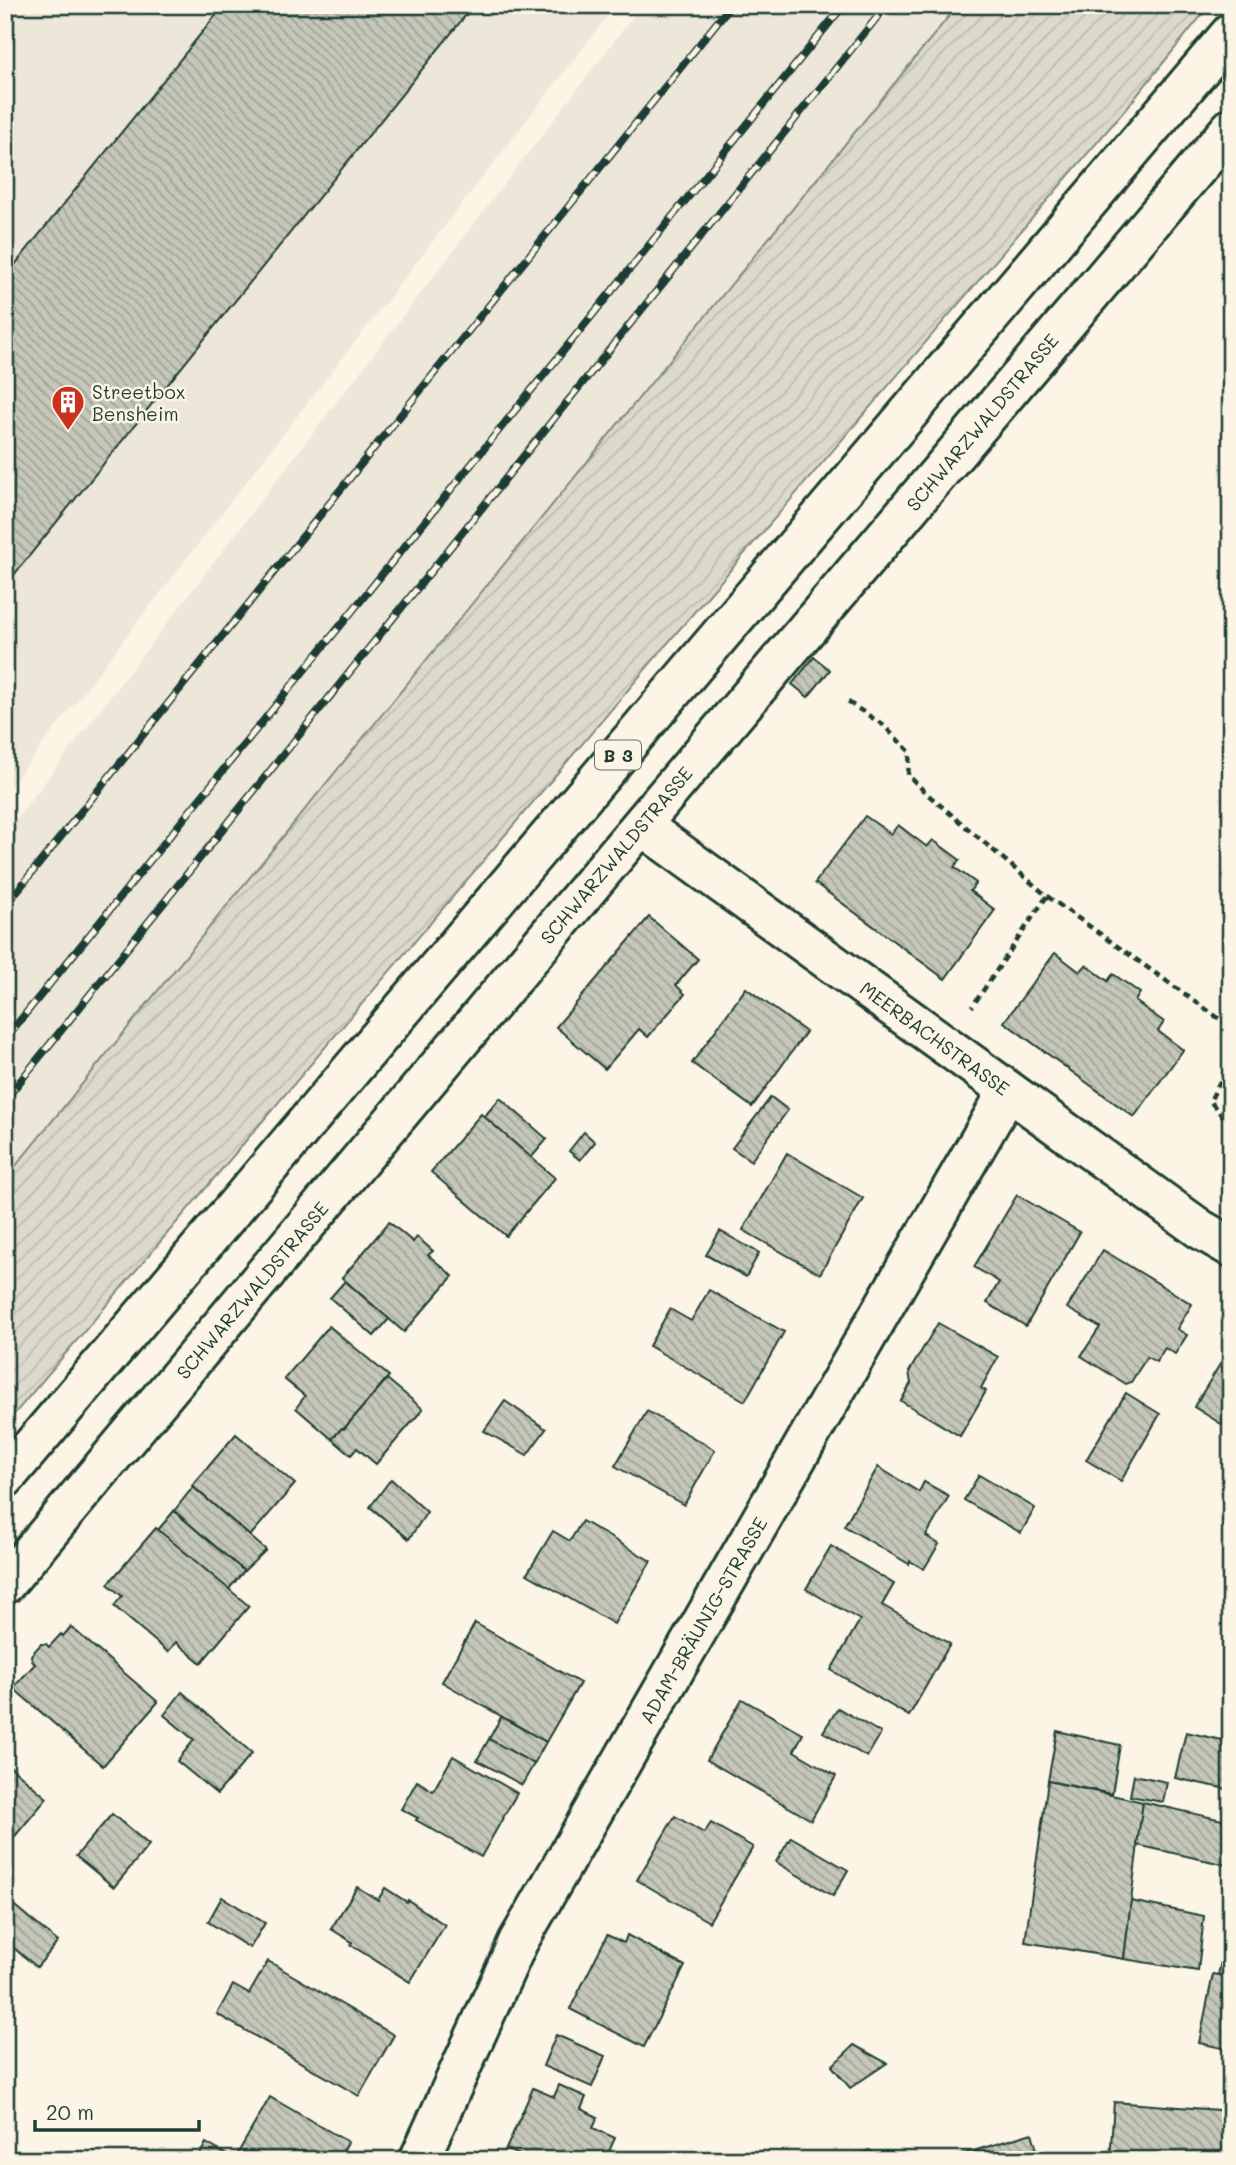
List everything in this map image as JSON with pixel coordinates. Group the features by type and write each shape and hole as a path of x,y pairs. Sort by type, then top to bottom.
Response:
{"street":[{"name":"B 3","path":"5,1478 1231,33"},
{"name":"SCHWARZWALDSTRASSE","path":"5,1584 1231,128"},
{"name":"MEERBACHSTRASSE","path":"642,826 1200,1229 1231,1247"},
{"name":"ADAM-BRÄUNIG-STRASSE","path":"419,2160 518,1942 1008,1091"}],"path":[{"path":"848,702 882,724 910,752 908,775 926,793 1047,896 1231,1027"},
{"path":"946,1045 1047,896"},
{"path":"1231,1060 1210,1101 1231,1127"}],"shaded area":[{"path":"5,5 616,5 5,793"},
{"path":"642,5 958,5 5,1179 5,834"},
{"path":"958,5 1210,5 1130,104 666,645 5,1425 5,1179"}],"building":[{"name":"Streetbox Bensheim","path":"224,5 474,5 5,586 5,277"},
{"path":"814,657 830,670 808,697 792,684"},
{"path":"865,816 891,834 898,825 927,847 933,840 960,860 954,867 976,883 970,891 995,910 945,979 815,883"},
{"path":"649,917 698,959 676,985 685,994 648,1037 639,1029 605,1069 556,1027"},
{"path":"1055,953 1080,972 1086,965 1108,981 1113,974 1140,993 1135,1001 1164,1022 1158,1031 1183,1050 1134,1117 1004,1022"},
{"path":"746,988 806,1032 752,1107 692,1063"},
{"path":"771,1097 788,1110 751,1161 732,1148"},
{"path":"500,1098 547,1139 531,1158 484,1117"},
{"path":"481,1114 555,1178 506,1236 431,1172"},
{"path":"584,1132 595,1142 580,1160 569,1151"},
{"path":"787,1153 863,1198 820,1274 743,1230"},
{"path":"1017,1195 1080,1232 1026,1326 987,1303 999,1282 974,1267"},
{"path":"389,1222 413,1242 417,1237 433,1251 428,1255 453,1276 404,1332 342,1278"},
{"path":"720,1231 759,1253 746,1277 706,1255"},
{"path":"1103,1250 1192,1304 1177,1329 1187,1335 1175,1354 1165,1348 1156,1362 1147,1357 1131,1382 1126,1384 1081,1356 1100,1327 1067,1308"},
{"path":"345,1281 389,1319 374,1336 330,1298"},
{"path":"709,1290 784,1332 745,1401 649,1346 670,1309 691,1321"},
{"path":"938,1323 998,1357 981,1388 986,1391 960,1436 901,1401 911,1383 909,1372"},
{"path":"329,1326 389,1376 344,1429 332,1439 296,1408 305,1396 284,1379"},
{"path":"1231,1346 1231,1430 1194,1407"},
{"path":"387,1379 423,1409 376,1464 357,1448 351,1455 332,1439"},
{"path":"1126,1393 1160,1414 1121,1481 1086,1460"},
{"path":"505,1401 546,1429 527,1455 484,1431"},
{"path":"647,1411 715,1450 684,1505 615,1466"},
{"path":"236,1434 295,1484 250,1536 192,1486"},
{"path":"878,1467 919,1492 924,1482 949,1496 926,1536 939,1544 924,1569 910,1561 909,1564 844,1526"},
{"path":"979,1475 1035,1508 1021,1533 964,1500"},
{"path":"391,1479 427,1512 409,1539 370,1507"},
{"path":"193,1487 266,1550 244,1571 174,1511"},
{"path":"174,1511 244,1571 228,1590 158,1530"},
{"path":"582,1521 651,1561 614,1624 527,1574 553,1531 570,1541"},
{"path":"156,1528 249,1606 201,1663 176,1642 168,1652 114,1606 122,1596 108,1584"},
{"path":"831,1546 894,1584 882,1605 950,1644 909,1716 831,1670 860,1620 806,1589"},
{"path":"475,1623 580,1683 546,1742 442,1682"},
{"path":"71,1627 158,1702 103,1766 13,1688 35,1664 31,1655 41,1644 49,1647"},
{"path":"182,1692 252,1753 217,1794 177,1761 194,1740 164,1715"},
{"path":"742,1699 803,1734 794,1751 836,1776 811,1820 707,1760"},
{"path":"838,1708 881,1733 867,1757 823,1732"},
{"path":"501,1717 546,1742 534,1764 489,1739"},
{"path":"1057,1731 1120,1745 1112,1794 1048,1781"},
{"path":"1186,1732 1231,1742 1231,1790 1175,1778"},
{"path":"489,1739 534,1764 522,1785 477,1760"},
{"path":"453,1756 517,1793 481,1857 401,1809 417,1781 433,1791"},
{"path":"5,1762 47,1798 5,1848"},
{"path":"1134,1775 1167,1782 1163,1802 1130,1796"},
{"path":"1048,1781 1143,1802 1124,1959 1025,1942"},
{"path":"1143,1802 1231,1822 1231,1866 1137,1845"},
{"path":"112,1814 149,1845 114,1887 76,1856"},
{"path":"675,1816 704,1833 711,1823 753,1847 709,1922 637,1880"},
{"path":"791,1837 848,1870 833,1896 776,1862"},
{"path":"357,1887 378,1900 385,1888 445,1925 410,1982 351,1945 352,1942 331,1929"},
{"path":"222,1897 265,1923 250,1948 208,1922"},
{"path":"1131,1901 1204,1916 1198,1971 1124,1959"},
{"path":"10,1902 58,1942 37,1967 5,1941 5,1908"},
{"path":"1231,1922 1231,1977 1218,1975"},
{"path":"607,1935 624,1943 627,1935 685,1966 644,2047 570,2009"},
{"path":"268,1961 394,2035 359,2096 217,2014 233,1985 249,1994"},
{"path":"1213,1974 1231,1977 1231,2050 1199,2043"},
{"path":"556,2035 605,2056 592,2087 543,2066"},
{"path":"854,2045 887,2063 850,2088 832,2066"},
{"path":"559,2085 586,2097 581,2109 598,2117 593,2128 615,2138 605,2160 531,2160 506,2149 533,2088 554,2097"},
{"path":"270,2097 348,2142 338,2160 234,2160"},
{"path":"1114,2102 1231,2111 1231,2160 1110,2160"},
{"path":"1032,2133 1040,2160 944,2160"},
{"path":"206,2143 234,2159 234,2160 197,2160"},
{"path":"869,2150 884,2160 851,2160 853,2156"}],"railway":[{"path":"5,906 731,5"},
{"path":"5,1039 844,5"},
{"path":"5,1100 887,5"}],"place":[{"name":"Streetbox Bensheim","path":"68,432"}]}
